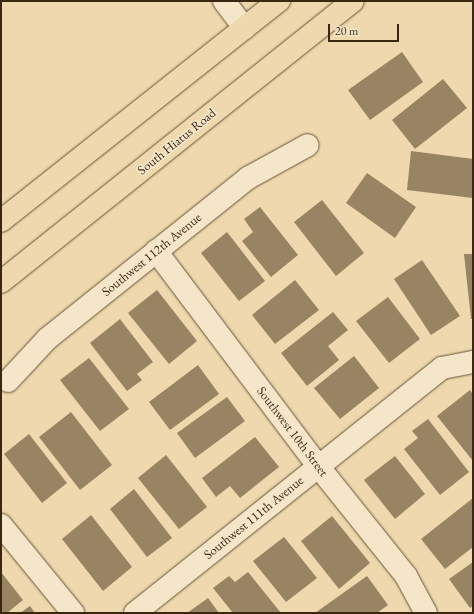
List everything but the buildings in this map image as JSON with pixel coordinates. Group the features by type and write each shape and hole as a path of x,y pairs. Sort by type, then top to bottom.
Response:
{"main road":[{"path":"1,220 279,1"},
{"name":"South Hiatus Road","path":"1,282 353,1"}],"street":[{"path":"224,1 244,28"},
{"name":"Southwest 112th Avenue","path":"8,381 46,339 248,178 308,145"},
{"name":"Southwest 10th Street","path":"156,251 318,466 406,576 426,613"},
{"name":"Southwest 111th Avenue","path":"135,613 442,368 473,362"},
{"path":"1,525 74,613"}]}
